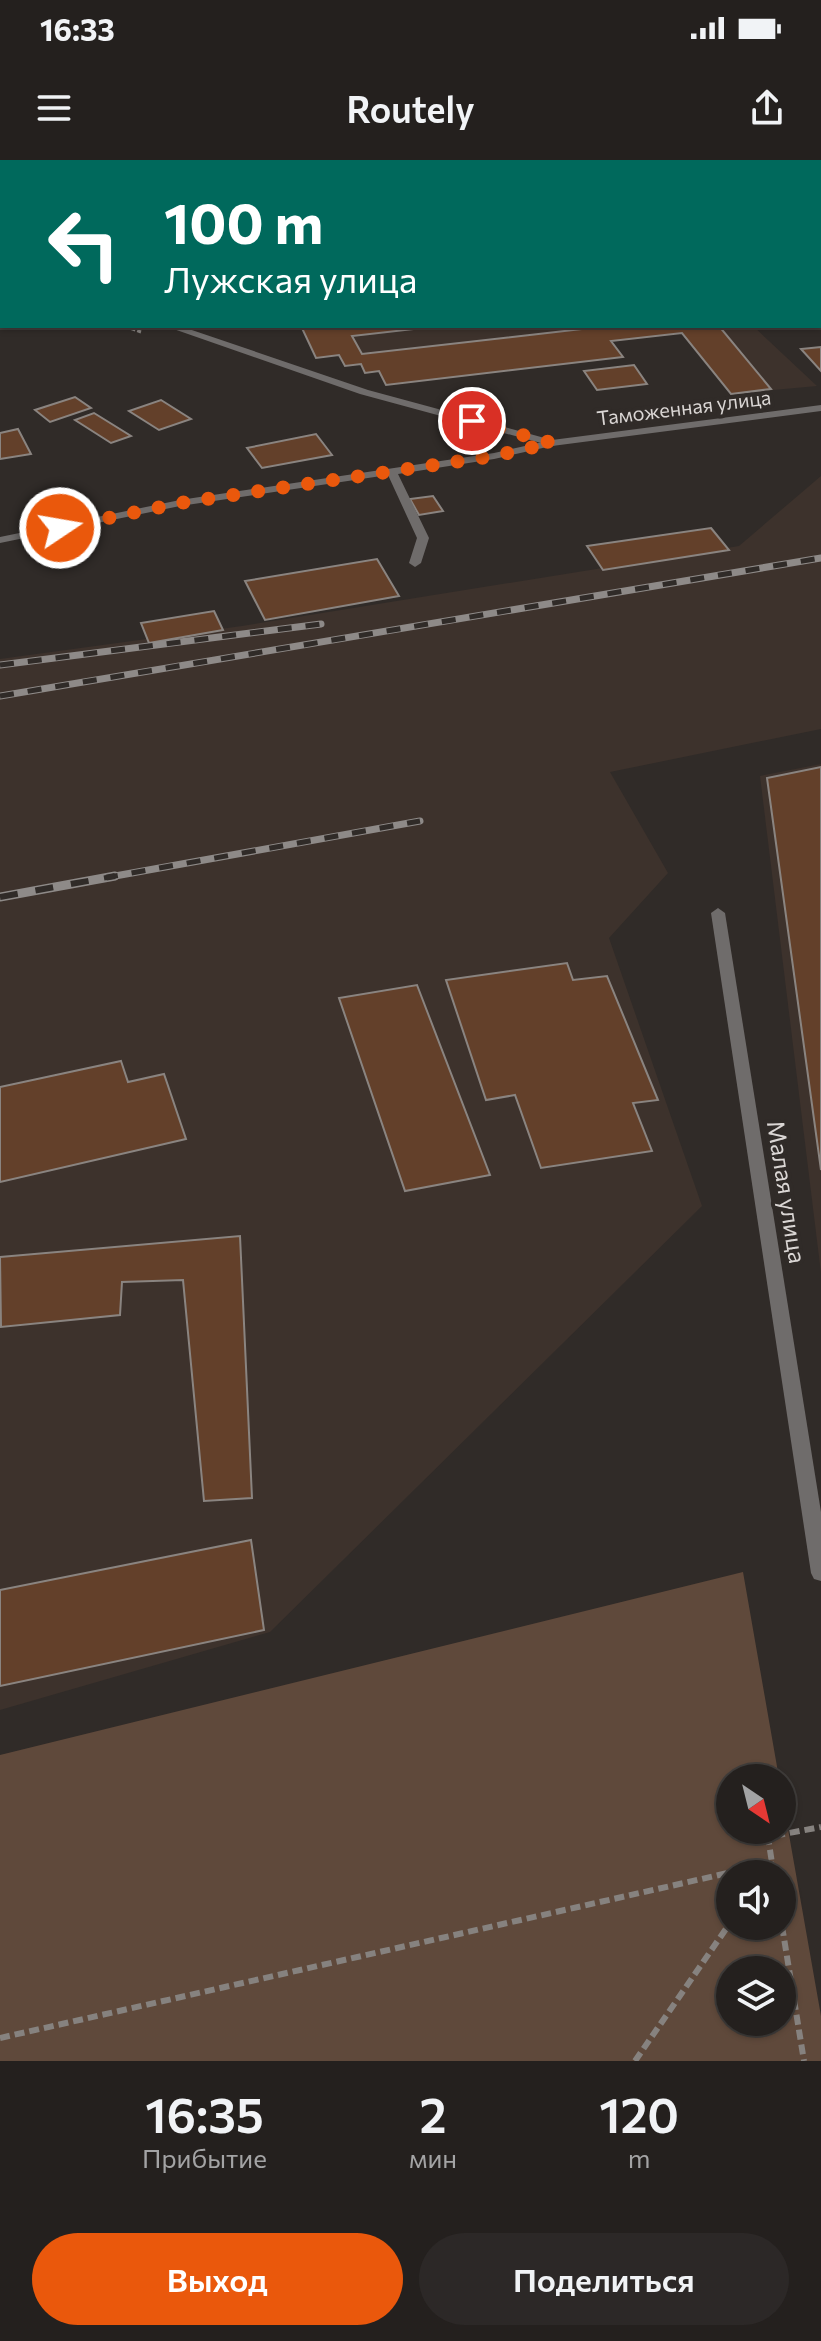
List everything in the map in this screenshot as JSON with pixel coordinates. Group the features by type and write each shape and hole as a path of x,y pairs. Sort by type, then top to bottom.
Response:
{"street":[{"path":"176,328 364,392 552,443"},
{"name":"Таможенная улица","path":"0,540 180,503 494,456 552,443 821,408"},
{"path":"392,472 423,538 415,563"},
{"name":"Малая улица","path":"718,913 821,1573"}],"path":[{"path":"772,1860 768,1837 821,1827"},
{"path":"0,2038 716,1876"},
{"path":"635,2061 718,1940"},
{"path":"784,1940 804,2061"}],"shaded area":[{"path":"302,328 755,328 817,386 731,394 682,333 612,341 623,357 386,385 379,371 365,373 360,364 345,366 339,355 316,358"},
{"path":"821,476 821,729 610,772 668,873 609,938 702,1206 270,1632 0,1710 0,659 242,626 739,546"},
{"path":"821,764 821,1273 760,776"},
{"path":"743,1572 777,1764 716,1764 716,1844 791,1844 793,1860 716,1860 716,1940 796,1940 796,1874 821,2016 821,2061 0,2061 0,1755"}],"building":[{"path":"302,328 422,328 352,336 362,354 590,328 721,328 771,389 731,394 682,333 611,341 623,357 386,385 379,371 365,373 361,364 345,366 339,355 316,358"},
{"path":"821,347 821,371 801,349"},
{"path":"634,365 647,384 597,390 584,371"},
{"path":"75,397 91,408 50,422 35,410"},
{"path":"161,400 191,419 159,430 129,411"},
{"path":"94,413 131,436 111,443 75,420"},
{"path":"18,429 31,454 0,459 0,433"},
{"path":"316,434 332,455 262,468 247,448"},
{"path":"433,496 443,511 419,515 410,499"},
{"path":"711,528 729,550 603,570 587,546"},
{"path":"377,559 399,596 265,620 245,581"},
{"path":"214,611 223,630 149,643 141,623"},
{"path":"821,767 821,1170 767,778"},
{"path":"567,963 573,980 607,976 658,1100 633,1103 652,1151 541,1168 515,1095 486,1100 446,980"},
{"path":"417,985 490,1175 405,1191 339,998"},
{"path":"121,1061 128,1082 164,1074 186,1139 0,1182 0,1087"},
{"path":"240,1236 252,1498 204,1501 183,1280 122,1282 120,1315 1,1327 0,1257"},
{"path":"251,1540 264,1630 0,1686 0,1590"}],"railway":[{"path":"0,696 821,558"},
{"path":"0,665 321,624"},
{"path":"108,877 420,821"},
{"path":"108,877 115,876"},
{"path":"0,897 108,877"}],"route":[{"path":"60,528 180,503 494,456 552,443 472,421"}]}
